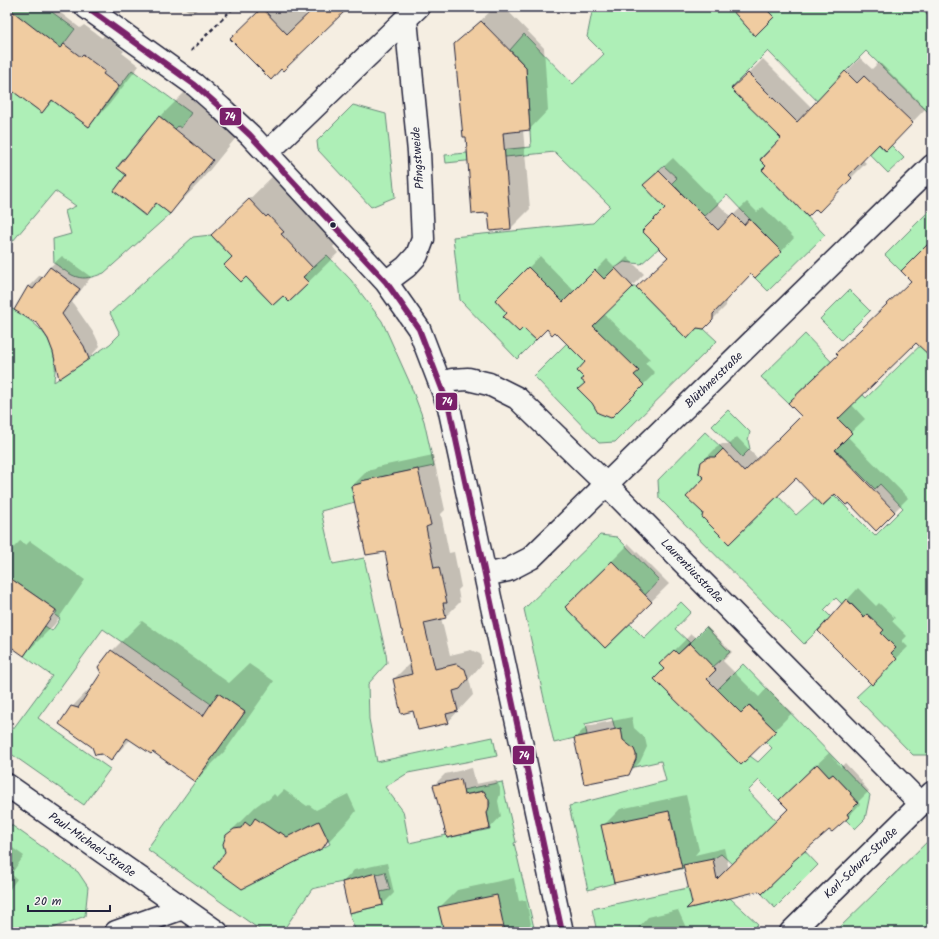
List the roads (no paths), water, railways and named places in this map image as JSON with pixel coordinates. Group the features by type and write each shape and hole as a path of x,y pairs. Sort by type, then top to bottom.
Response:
{"street":[{"path":"86,7 194,85 221,108 267,154 386,282 419,329 449,408 562,932"},
{"name":"Pfingstweide","path":"267,154 412,13"},
{"name":"Pfingstweide","path":"386,282 406,267 417,255 423,239 412,13"},
{"name":"Blüthnerstraße","path":"485,575 508,570 531,558 932,166"},
{"name":"Laurentiusstraße","path":"440,384 452,380 468,380 489,384 517,398 926,799"},
{"name":"Paul-Michael-Straße","path":"7,785 217,932"},
{"name":"Karl-Schurz-Straße","path":"791,932 926,799"},
{"path":"116,932 183,908"}]}
